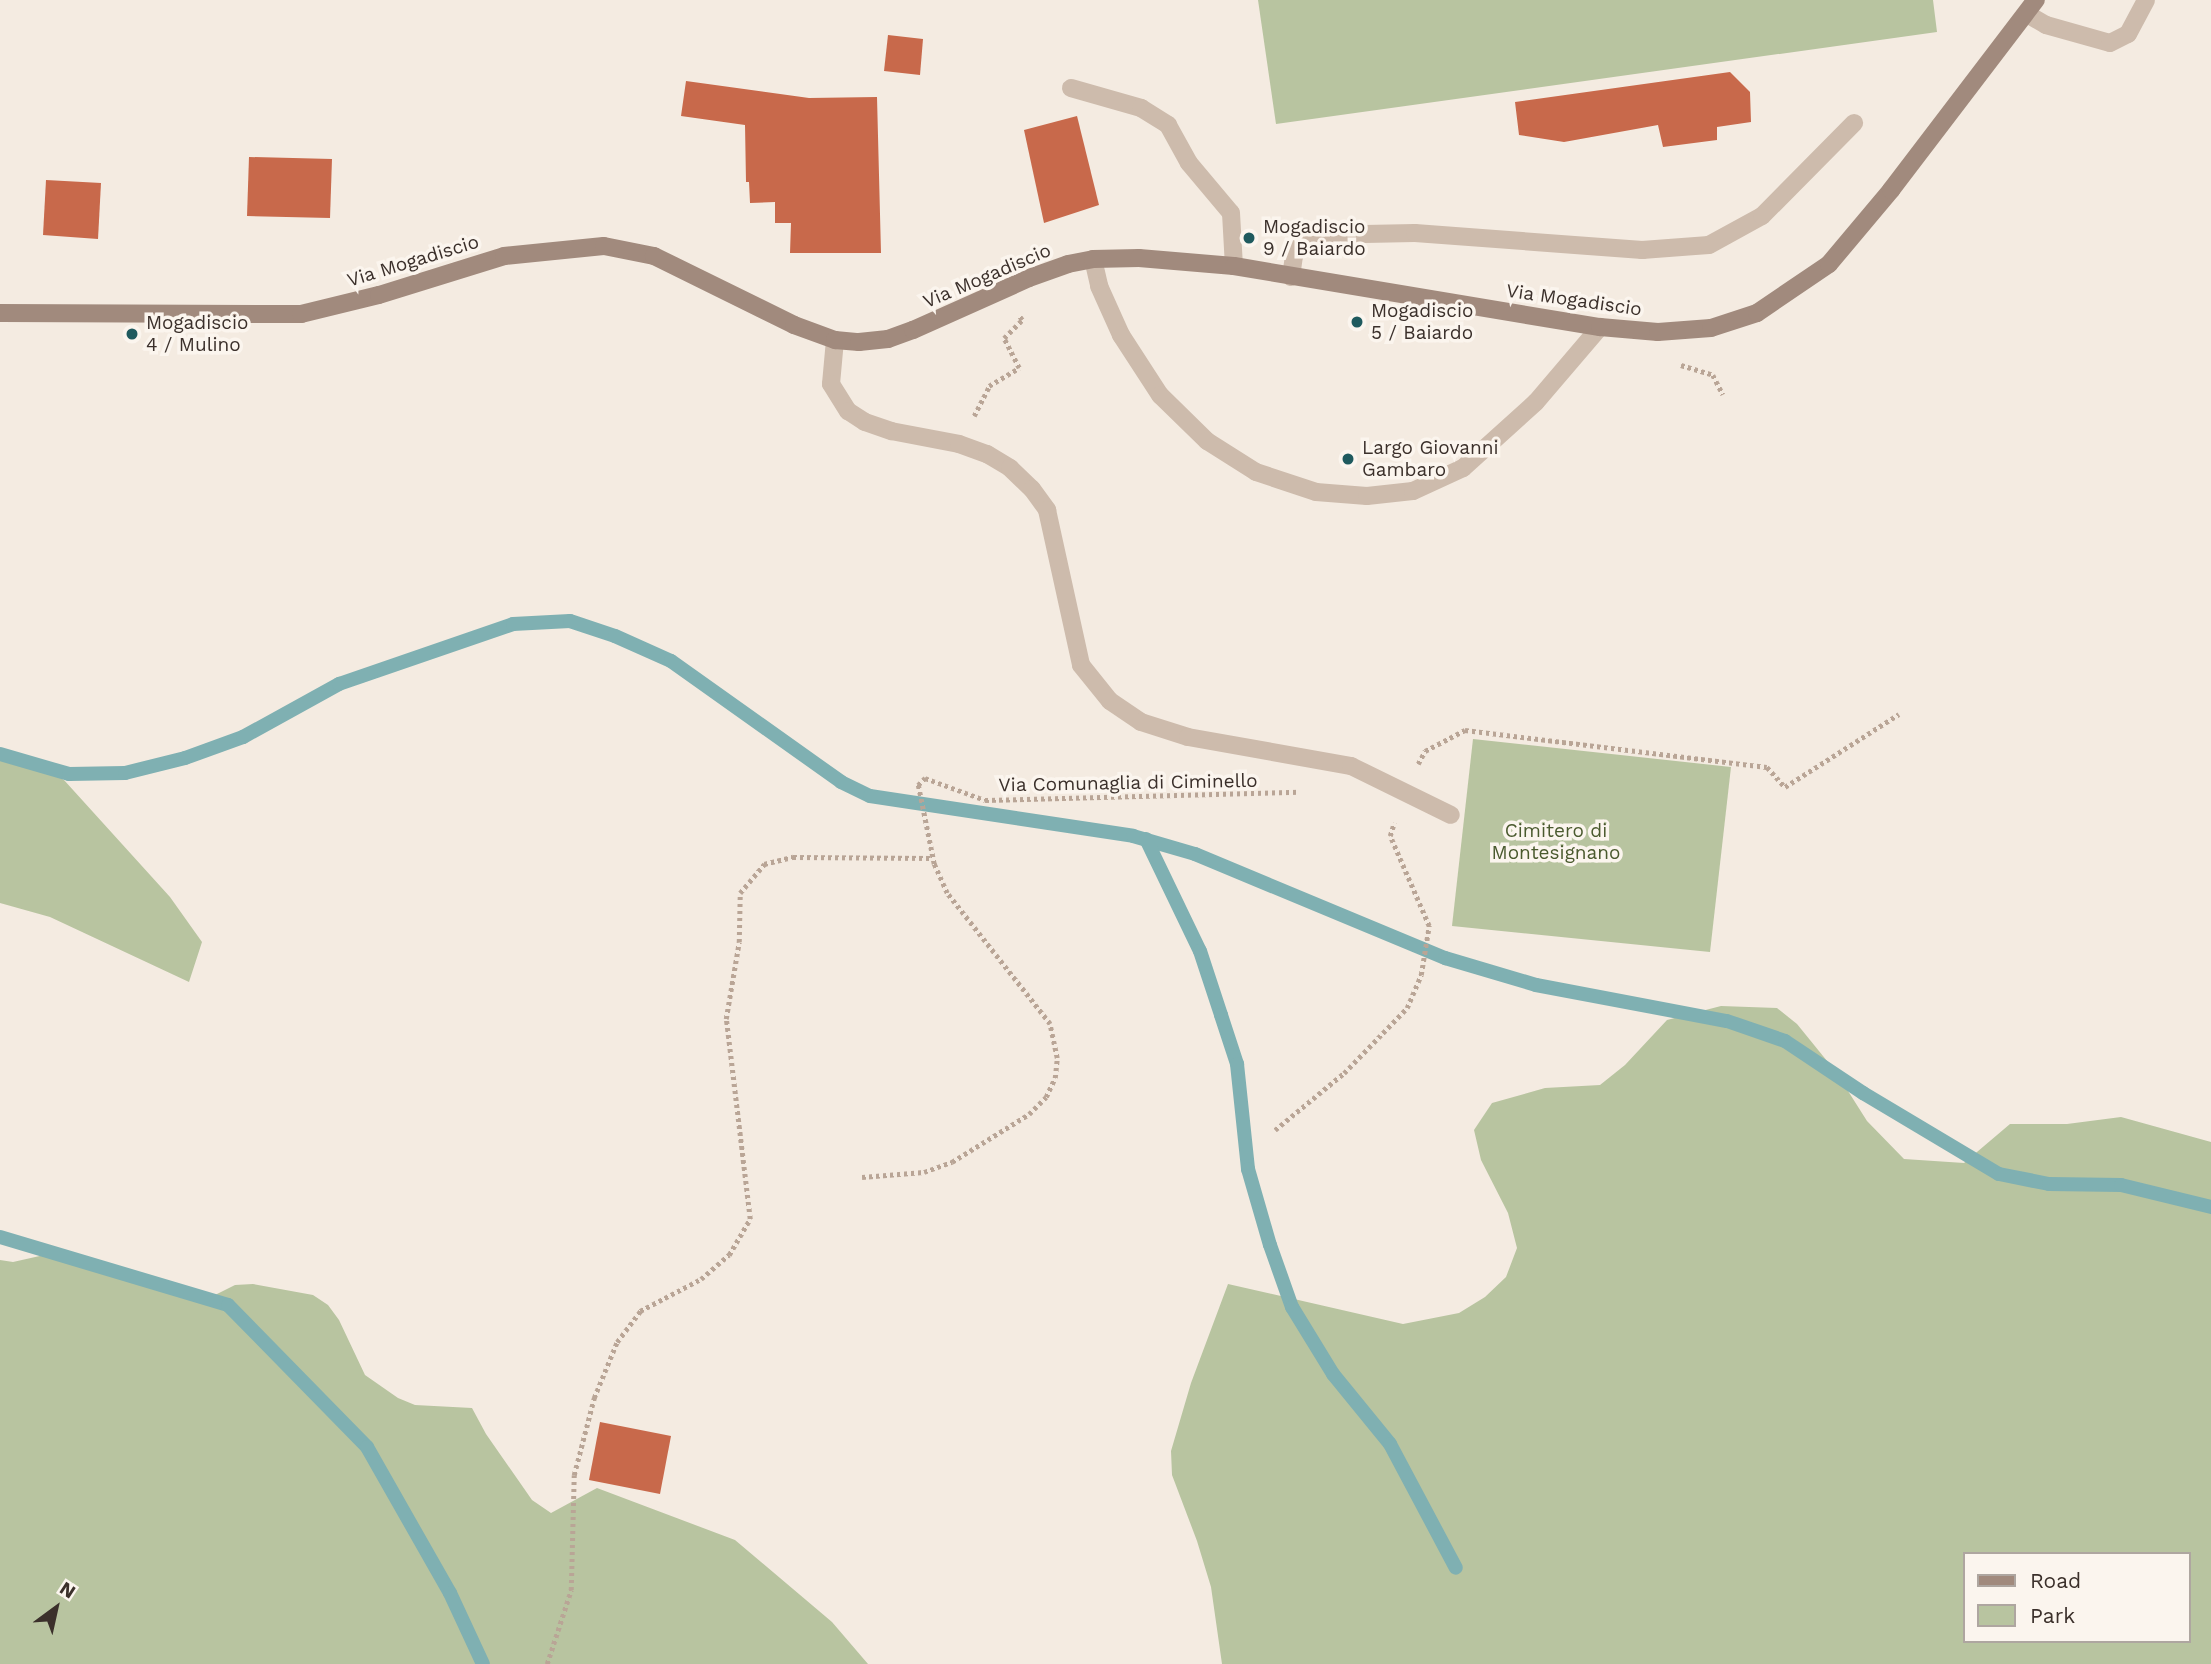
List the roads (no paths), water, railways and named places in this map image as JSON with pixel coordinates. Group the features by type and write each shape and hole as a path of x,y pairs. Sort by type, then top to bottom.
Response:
{"street":[{"path":"2031,7 2046,25 2110,43 2128,34 2146,0"},
{"name":"Via Mogadiscio","path":"0,313 301,314 379,295 504,256 604,246 654,256 794,325 835,340 859,342 888,339 1029,278 1093,259 1139,258 1234,267 1600,327 1658,332 1712,328 1757,313 1792,292 1829,264 1891,190 2031,7"},
{"path":"1071,88 1141,108 1168,125 1189,163 1231,213 1234,267"},
{"path":"1291,277 1294,256 1300,242 1314,235 1415,233 1642,250 1709,245 1762,216 1854,123"},
{"path":"1093,259 1099,286 1121,335 1160,396 1207,441 1256,472 1315,492 1367,496 1413,491 1463,468 1535,402 1600,327"},
{"path":"835,340 831,384 848,411 865,422 891,431 960,444 1010,467 1032,489 1047,510 1082,665 1110,701 1141,722 1188,737 1351,766 1451,815"}],"waterway":[{"path":"0,754 69,774 125,773 185,758 243,737 339,684 513,624 570,621 615,636 671,661 841,782 870,796 1133,836 1195,854 1445,958 1536,985 1727,1021 1785,1041 1863,1093 1999,1174 2049,1184 2121,1185 2211,1207"},
{"path":"1146,839 1200,951 1237,1064 1248,1169 1270,1245 1292,1307 1333,1374 1390,1444 1456,1568"},
{"path":"0,1237 228,1305 367,1447 450,1593 483,1664"}],"place":[{"name":"Mogadiscio 9 / Baiardo","path":"1249,238"},
{"name":"Mogadiscio 5 / Baiardo","path":"1357,322"},
{"name":"Mogadiscio 4 / Mulino","path":"132,334"},
{"name":"Largo Giovanni Gambaro","path":"1348,459"}],"park label":[{"name":"Cimitero di Montesignano","path":"1556,842"}]}
